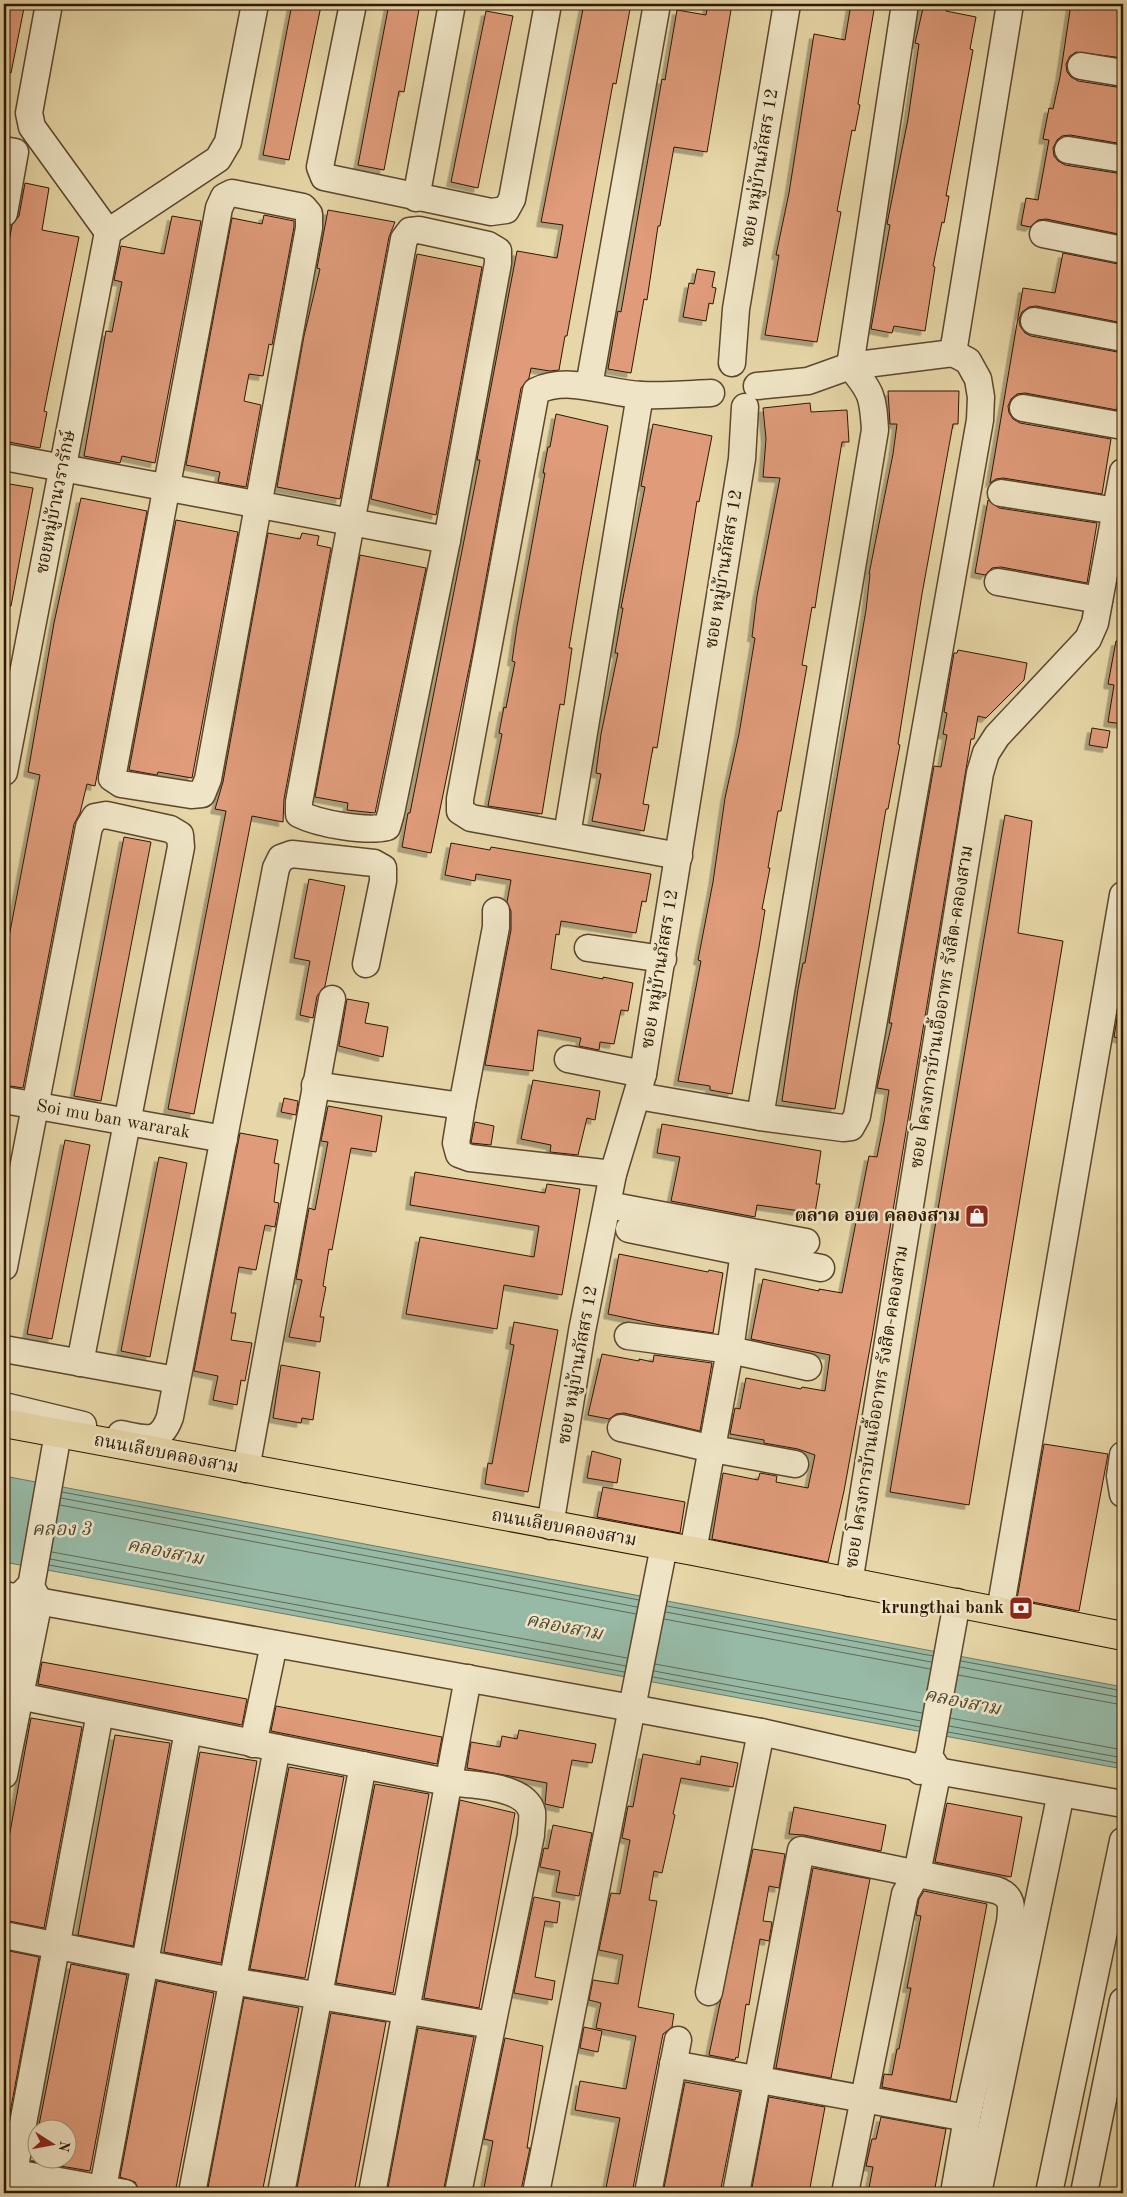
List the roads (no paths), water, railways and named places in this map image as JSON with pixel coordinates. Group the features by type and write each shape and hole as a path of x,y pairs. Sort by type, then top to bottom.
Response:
{"main road":[{"name":"ถนนเลียบคลองสาม","path":"4,1423 692,1551 1123,1636"}],"street":[{"path":"49,4 29,113 32,128 108,232 218,159 228,142 255,4"},
{"path":"353,4 320,167 324,177 416,198 491,212 506,210 512,199 548,4"},
{"path":"416,198 452,4"},
{"path":"589,386 657,4"},
{"name":"ซอย หมู่บ้านภัสสร 12","path":"732,363 736,309 787,4"},
{"path":"760,1118 874,430 874,407 868,387 850,366 905,4"},
{"path":"953,353 1010,4"},
{"path":"1080,66 1123,73"},
{"path":"4,150 15,152 4,213"},
{"path":"1068,150 1123,159"},
{"path":"232,194 303,207 309,214 309,228 257,504 208,779 202,794 191,795 121,784 112,778 113,769 219,208 224,197 232,194"},
{"path":"419,230 488,245 498,251 498,263 447,540 387,827 375,830 310,820 299,814 299,802 352,522 404,239 410,231 419,230"},
{"name":"ซอยหมู่บ้านวรารักษ์","path":"4,772 108,232"},
{"path":"1043,234 1123,250"},
{"path":"1034,321 1123,338"},
{"path":"568,1059 640,1085 760,1118 843,1128 851,1127 857,1116 980,420 981,396 978,380 968,361 953,353 850,366 808,381 751,397 735,410 725,408 716,402 711,393 710,383 714,373 722,366 732,363 741,365 749,370 755,377 751,397"},
{"path":"679,856 471,818 460,811 460,798 536,391 547,386 589,386 640,395 711,393"},
{"path":"567,835 640,395"},
{"name":"ซอย หมู่บ้านภัสสร 12","path":"550,1526 582,1331 613,1174 640,1085 663,959 751,397"},
{"path":"1023,408 1123,426"},
{"path":"4,457 447,540"},
{"name":"ซอย โครงการบ้านเอื้ออาทร รังสิต-คลองสาม","path":"849,1582 980,773 986,753 997,736 1088,639 1095,623 1123,472"},
{"path":"1000,493 1116,511"},
{"path":"998,582 1099,600"},
{"path":"4,1267 89,827 95,817 106,815 170,829 180,834 181,847 80,1363"},
{"path":"4,1406 149,1439 159,1436 165,1430 170,1417 276,868 281,858 292,854 374,863 383,868 383,881 366,964"},
{"path":"1000,1611 1123,895"},
{"path":"496,911 496,927 456,1143 459,1154 470,1158 613,1174"},
{"path":"588,948 663,959"},
{"path":"246,1469 332,999"},
{"path":"316,1085 462,1106"},
{"name":"Soi mu ban wararak","path":"4,1100 224,1138"},
{"path":"608,1205 806,1242"},
{"path":"629,1229 821,1268"},
{"path":"692,1551 713,1449 744,1252"},
{"path":"628,1336 730,1350 808,1366"},
{"path":"4,1349 176,1380"},
{"path":"621,1428 713,1449 795,1464"},
{"path":"4,1670 25,1592 58,1433"},
{"path":"1123,1455 1120,1476 1123,1494"},
{"path":"536,2193 664,1546"},
{"path":"25,1592 274,1644 468,1678 634,1700 761,1732 929,1761 1061,1792 1123,1804"},
{"path":"4,1775 25,1592"},
{"path":"845,2193 908,1879 957,1602"},
{"path":"192,2193 232,1981 265,1746 274,1644"},
{"path":"372,2193 447,1782 468,1678"},
{"path":"12,1695 363,1766 447,1782 509,1790 524,1798 532,1812 530,1835 458,2193"},
{"path":"100,1714 56,1948 9,2179 110,2192 145,1964 188,1731"},
{"path":"709,1992 761,1732"},
{"path":"281,2193 363,1766"},
{"path":"978,2193 1061,1792"},
{"path":"1049,2193 1123,1841"},
{"path":"736,2193 801,1850 908,1879 996,1890 1006,1893 1012,1902 1010,1922 967,2118 954,2193"},
{"path":"4,1935 56,1948 232,1981 492,2025"},
{"path":"1084,2193 1123,2001"},
{"path":"648,2193 676,2052 758,2079 967,2118"}],"water":[{"name":"คลอง 3","path":"4,1476 1123,1687 1123,1769 4,1562"}],"place":[{"name":"ตลาด อบต คลองสาม","path":"977,1216"},
{"name":"krungthai bank","path":"1021,1608"}],"water label":[{"name":"คลองสาม","path":"165,1553"},
{"name":"คลองสาม","path":"564,1628"},
{"name":"คลองสาม","path":"962,1703"}]}
